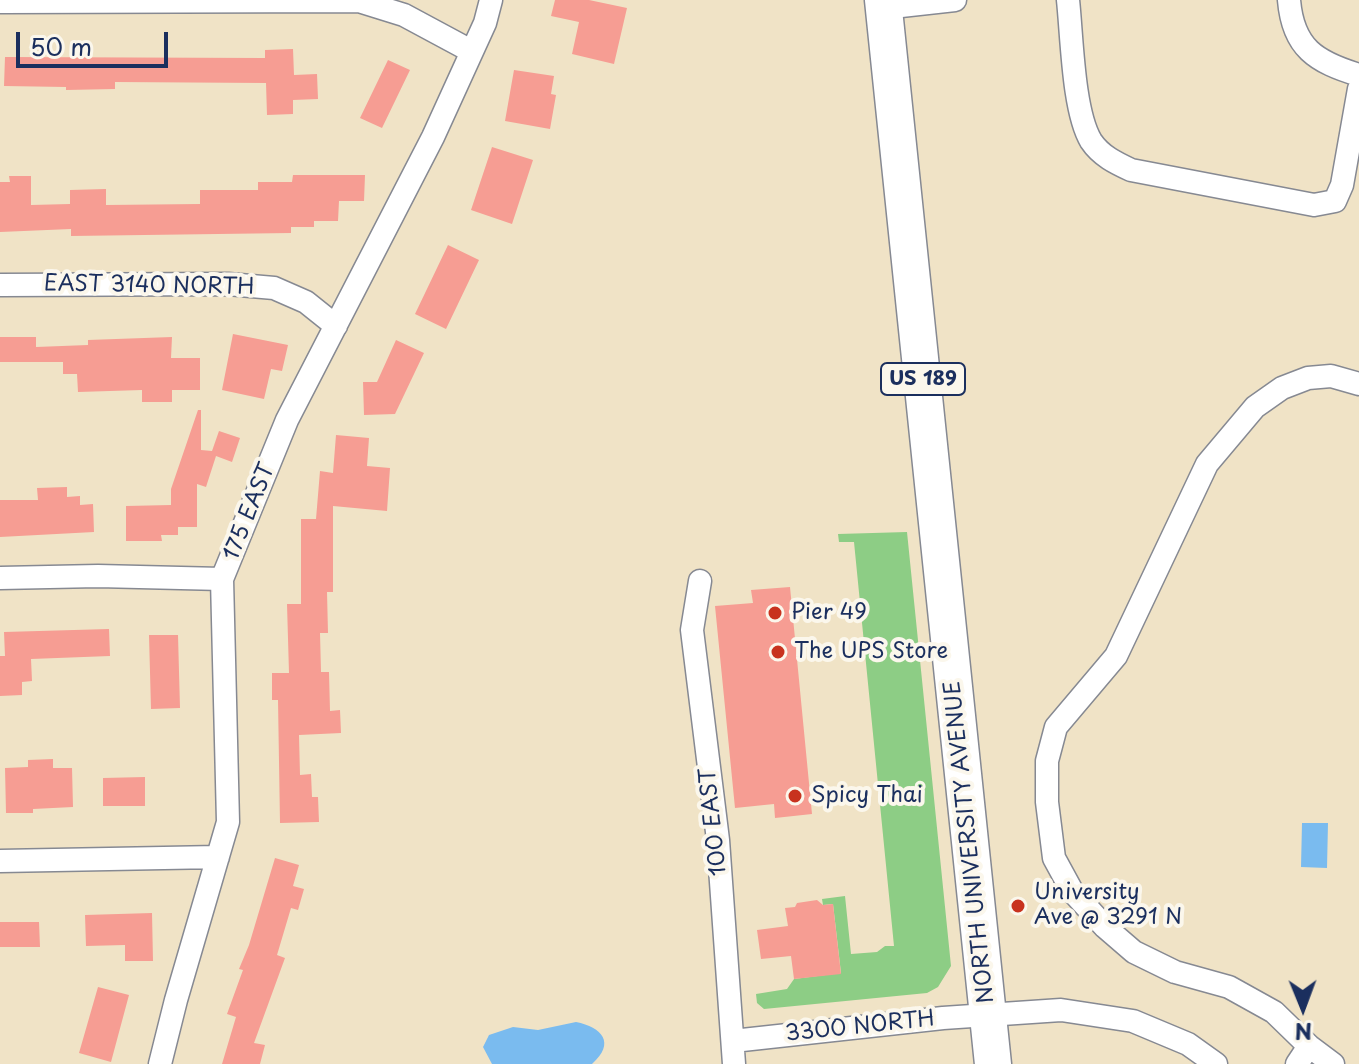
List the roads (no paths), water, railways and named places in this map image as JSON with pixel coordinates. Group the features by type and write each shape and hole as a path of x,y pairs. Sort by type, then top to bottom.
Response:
{"highway":[{"name":"NORTH UNIVERSITY AVENUE","path":"883,4 993,1064"}],"street":[{"name":"175 EAST","path":"160,1064 228,822 222,579 287,420 433,137 485,23 491,0"},
{"path":"883,4 955,0"},
{"path":"1068,0 1082,118 1091,141 1113,162 1131,170 1314,205 1335,201 1342,185 1359,89"},
{"path":"1289,0 1290,17 1304,46 1328,66 1359,75"},
{"path":"0,2 359,1 404,15 471,51"},
{"name":"EAST 3140 NORTH","path":"0,285 228,284 274,288 306,302 336,326"},
{"path":"1333,1064 1303,1055 1274,1012 1229,987 1175,972 1134,952 1105,927 1072,891 1054,858 1047,802 1047,761 1056,727 1116,656 1207,464 1255,407 1282,388 1308,378 1331,376 1359,384"},
{"path":"0,578 98,576 222,579"},
{"name":"100 EAST","path":"700,581 692,630 718,840 734,1053"},
{"path":"0,861 218,857"},
{"name":"3300 NORTH","path":"734,1053 943,1018 1061,1010 1133,1021 1188,1044 1216,1064"}],"water":[{"path":"1302,823 1328,823 1327,868 1301,867"},
{"path":"576,1022 593,1028 603,1037 603,1049 592,1064 492,1064 483,1047 489,1035 513,1027 538,1030"}],"place":[{"name":"Pier 49","path":"775,613"},
{"name":"The UPS Store","path":"778,652"},
{"name":"Spicy Thai","path":"795,796"},
{"name":"University Ave @ 3291 N","path":"1018,906"}]}
